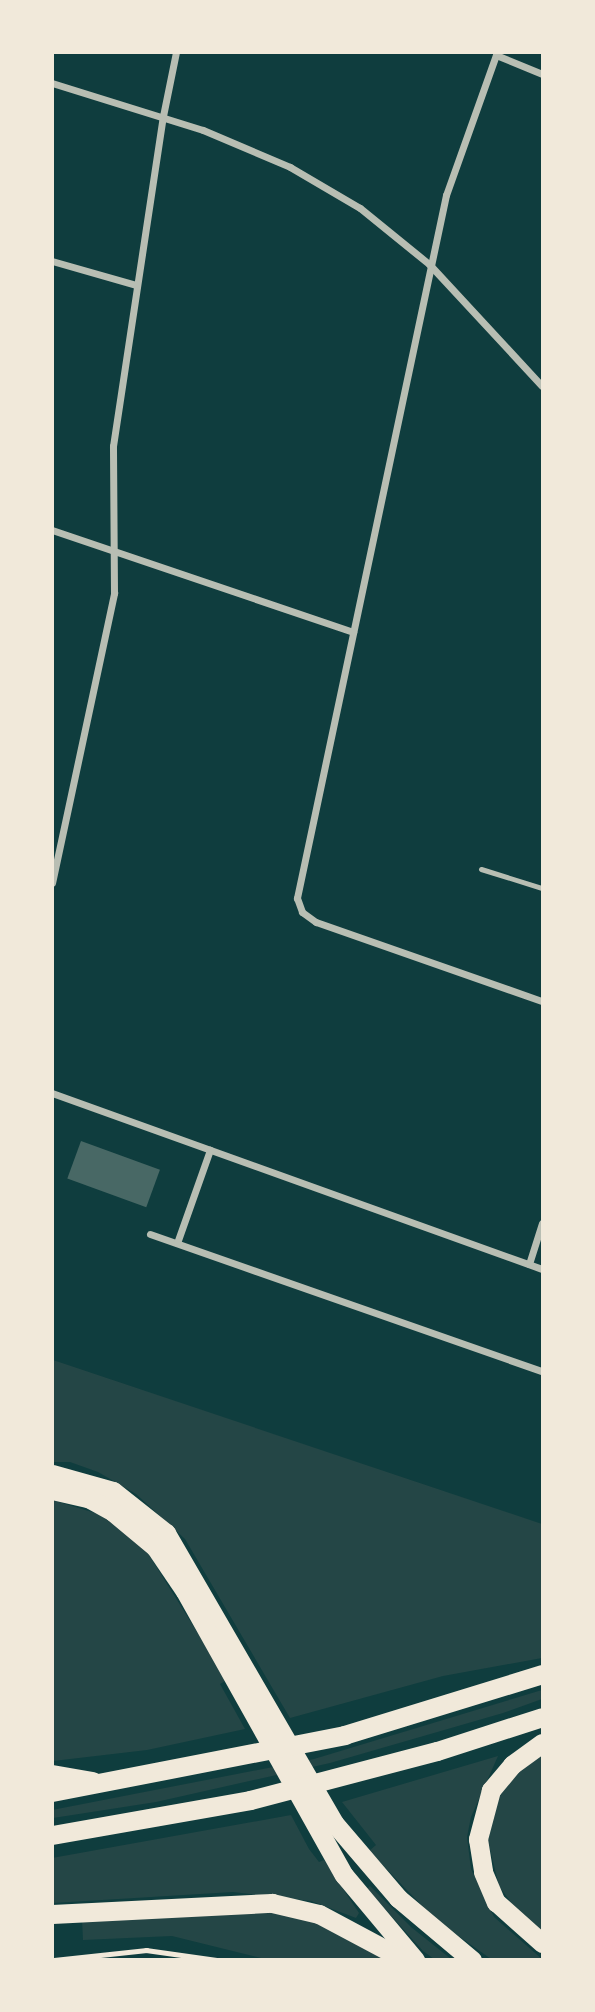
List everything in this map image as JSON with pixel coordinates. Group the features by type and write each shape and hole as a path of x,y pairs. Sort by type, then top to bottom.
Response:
{"highway":[{"path":"52,1474 113,1491 166,1533 260,1712 324,1825 359,1898 415,1959"},
{"path":"52,1490 88,1498 113,1512 155,1547 260,1712"},
{"path":"52,1792 107,1784 344,1735 542,1674"},
{"path":"52,1835 250,1800 438,1751 542,1717"},
{"path":"542,1743 512,1765 491,1790 478,1839 483,1872 496,1902 542,1943"},
{"path":"52,1774 107,1784"},
{"path":"324,1825 398,1898 472,1959"},
{"path":"52,1914 272,1903 319,1914 405,1959"}],"street":[{"path":"52,883 114,593 113,446 163,116 176,52"},
{"path":"542,74 497,54 446,195 429,264 297,898 302,912 316,922 542,1001"},
{"path":"52,83 163,116 290,167 360,208 429,264 542,386"},
{"path":"52,261 136,285"},
{"path":"52,530 115,548 353,632"},
{"path":"52,1093 542,1269"},
{"path":"177,1243 210,1150"},
{"path":"529,1264 542,1223"},
{"path":"150,1234 542,1371"}],"lane":[{"path":"481,869 542,888"}],"path":[{"path":"54,1959 146,1950 216,1959"}],"shaded area":[{"path":"53,1360 542,1524 542,1658 443,1676 290,1718 185,1539 136,1494 98,1472 70,1462 53,1462"},
{"path":"52,1500 102,1515 144,1547 227,1680 220,1684 245,1729 147,1750 53,1761"},
{"path":"542,1690 542,1699 503,1713 330,1763 156,1802 53,1818 52,1810 314,1759"},
{"path":"542,1753 542,1932 517,1911 499,1886 488,1841 499,1797 517,1773"},
{"path":"498,1756 471,1817 467,1837 471,1869 494,1917 542,1959 491,1959 436,1920 369,1851 376,1845 342,1802"},
{"path":"291,1815 309,1849 319,1862 324,1860 359,1913 356,1918 311,1901 233,1892 53,1903 52,1858"},
{"path":"370,1886 411,1927 451,1959 434,1959 423,1951 367,1889"},
{"path":"279,1911 337,1928 383,1959 265,1959 172,1936 83,1940 82,1919"}],"building":[{"path":"81,1141 160,1170 146,1207 67,1179"}]}
